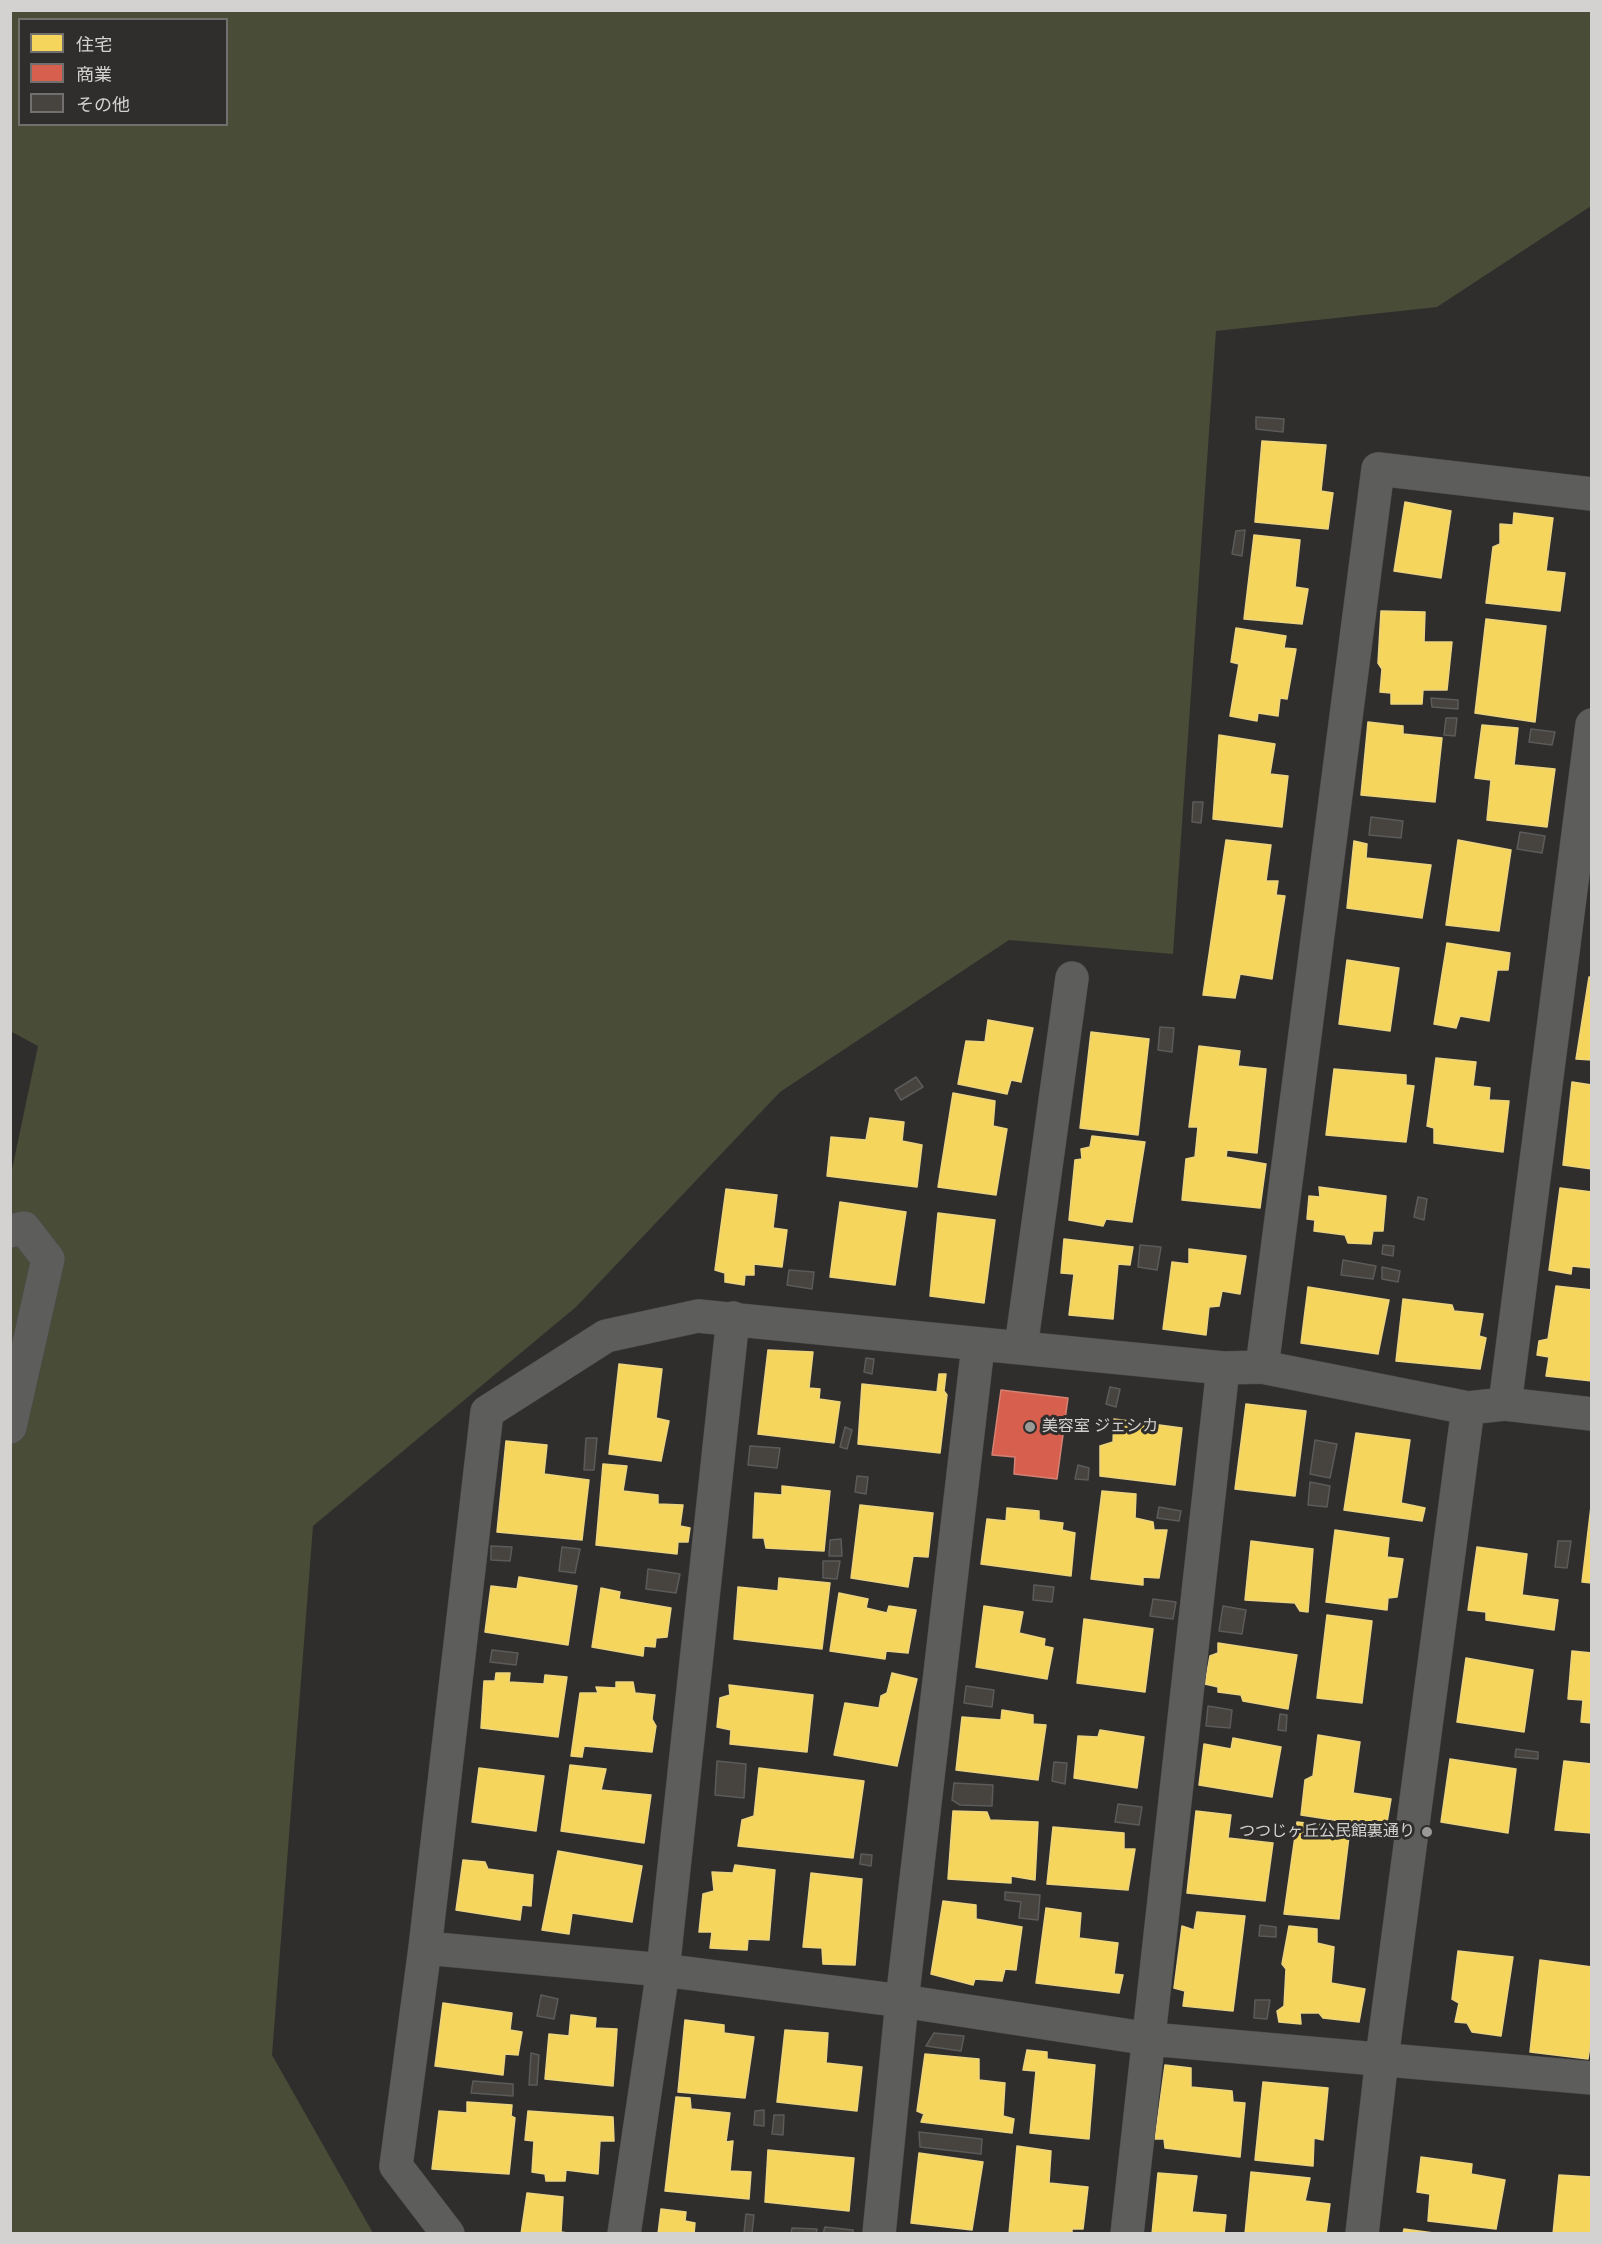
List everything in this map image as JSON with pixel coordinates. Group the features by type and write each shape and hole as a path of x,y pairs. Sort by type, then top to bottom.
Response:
{"street":[{"path":"1262,1366 1378,469 1592,494"},
{"path":"1505,1404 1592,725"},
{"path":"1021,1347 1072,978"},
{"path":"10,1231 24,1228 48,1259 10,1427"},
{"path":"448,2234 396,2166 425,1948 487,1412 606,1336 698,1316 978,1346 1021,1347 1223,1368 1262,1366 1468,1408 1505,1404 1592,1414"},
{"path":"624,2234 663,1970 733,1318"},
{"path":"879,2234 902,2001 978,1346"},
{"path":"1126,2234 1150,2039 1223,1368"},
{"path":"1362,2234 1382,2058 1468,1408"},
{"path":"425,1948 663,1970 902,2001 1150,2039 1592,2078"}],"green space":[{"path":"11,11 1591,11 1591,206 1437,307 1216,331 1173,954 1009,940 780,1092 576,1307 313,1526 272,2055 373,2233 11,2234 10,1179 38,1046 10,1031"}],"building: 住宅":[{"path":"1262,441 1326,445 1321,491 1333,493 1328,529 1255,522"},
{"path":"1405,502 1451,511 1441,578 1394,571"},
{"path":"1514,513 1553,518 1546,571 1565,573 1560,611 1486,603 1493,547 1500,544 1500,524 1513,525"},
{"path":"1254,535 1300,540 1295,587 1308,589 1302,624 1244,619"},
{"path":"1381,611 1425,612 1424,642 1452,642 1447,690 1423,690 1422,704 1391,704 1391,693 1380,692 1382,669 1378,663"},
{"path":"1486,619 1546,626 1535,722 1475,713"},
{"path":"1236,628 1286,636 1284,648 1296,649 1287,699 1280,698 1278,716 1258,713 1257,721 1230,716 1239,664 1231,662"},
{"path":"1368,722 1403,726 1403,734 1442,738 1435,802 1361,795"},
{"path":"1482,725 1518,728 1514,765 1555,769 1547,827 1487,820 1491,780 1475,778"},
{"path":"1219,735 1275,744 1270,774 1288,776 1282,827 1213,819"},
{"path":"1226,840 1271,845 1266,881 1278,881 1276,895 1285,896 1272,979 1240,974 1235,998 1203,995"},
{"path":"1458,840 1511,850 1499,931 1446,925"},
{"path":"1354,841 1367,844 1366,858 1431,865 1422,918 1347,908"},
{"path":"1447,943 1510,953 1508,970 1497,970 1489,1021 1460,1016 1456,1028 1434,1024"},
{"path":"1347,960 1399,968 1390,1031 1339,1024"},
{"path":"1589,977 1592,977 1592,1060 1576,1059"},
{"path":"988,1020 1033,1028 1021,1082 1011,1080 1007,1094 958,1084 966,1041 985,1042"},
{"path":"1091,1032 1149,1039 1138,1135 1080,1128"},
{"path":"1199,1046 1240,1051 1238,1066 1266,1069 1257,1153 1227,1150 1226,1157 1266,1164 1260,1208 1182,1200 1186,1159 1195,1157 1198,1127 1189,1127"},
{"path":"1436,1058 1476,1062 1473,1086 1490,1088 1489,1100 1509,1101 1503,1152 1434,1143 1434,1128 1427,1126"},
{"path":"1334,1069 1406,1075 1406,1085 1414,1086 1406,1142 1326,1135"},
{"path":"1572,1082 1592,1085 1592,1169 1563,1165"},
{"path":"953,1093 995,1101 993,1126 1007,1129 996,1195 938,1187"},
{"path":"870,1118 904,1122 902,1141 922,1145 917,1187 827,1176 831,1137 866,1140"},
{"path":"1092,1136 1145,1142 1132,1222 1106,1219 1103,1226 1069,1220 1075,1160 1082,1159 1081,1149 1090,1147"},
{"path":"1319,1187 1386,1196 1383,1231 1373,1231 1371,1244 1348,1243 1345,1235 1314,1231 1315,1220 1307,1219 1309,1196 1320,1197"},
{"path":"1560,1188 1592,1192 1592,1268 1572,1266 1571,1274 1549,1270"},
{"path":"726,1189 777,1195 773,1228 787,1230 782,1267 754,1264 754,1275 745,1275 744,1285 725,1282 725,1273 715,1270"},
{"path":"840,1202 906,1212 895,1285 830,1277"},
{"path":"938,1213 995,1220 984,1303 930,1296"},
{"path":"1064,1239 1133,1247 1130,1265 1118,1264 1113,1319 1069,1315 1074,1274 1061,1273"},
{"path":"1189,1249 1246,1256 1240,1294 1222,1291 1219,1306 1209,1307 1206,1335 1163,1329 1172,1262 1189,1264"},
{"path":"1556,1286 1592,1290 1592,1381 1546,1376 1549,1357 1537,1355 1539,1341 1548,1339"},
{"path":"1308,1287 1389,1300 1378,1354 1301,1343"},
{"path":"1403,1299 1452,1305 1454,1311 1483,1314 1479,1336 1486,1338 1480,1369 1396,1361"},
{"path":"768,1350 813,1352 809,1388 820,1389 819,1399 840,1402 834,1443 758,1434"},
{"path":"619,1364 662,1369 656,1418 669,1421 661,1461 609,1454"},
{"path":"939,1374 946,1374 944,1391 947,1395 940,1453 858,1444 862,1384 937,1392"},
{"path":"1246,1404 1306,1411 1295,1496 1235,1489"},
{"path":"1114,1419 1182,1428 1175,1485 1100,1476 1100,1446 1113,1442"},
{"path":"1356,1433 1410,1440 1401,1503 1425,1508 1422,1521 1344,1510"},
{"path":"506,1441 547,1445 544,1474 589,1480 582,1540 497,1532"},
{"path":"603,1464 627,1466 623,1491 658,1495 658,1504 683,1505 680,1526 690,1528 688,1542 678,1542 677,1554 596,1545"},
{"path":"782,1486 830,1491 824,1551 766,1548 764,1538 753,1538 755,1493 782,1495"},
{"path":"1102,1491 1136,1494 1135,1518 1153,1522 1154,1530 1167,1530 1159,1578 1143,1577 1143,1585 1091,1579"},
{"path":"1592,1498 1592,1583 1582,1582"},
{"path":"860,1505 933,1513 928,1557 913,1556 908,1587 851,1578"},
{"path":"1007,1508 1039,1511 1039,1520 1063,1523 1062,1530 1075,1533 1071,1576 981,1564 987,1519 1006,1521"},
{"path":"1335,1530 1389,1538 1387,1557 1403,1559 1397,1597 1388,1598 1387,1610 1326,1602"},
{"path":"1251,1541 1313,1549 1308,1612 1300,1611 1295,1603 1245,1600"},
{"path":"1477,1547 1527,1554 1522,1595 1558,1600 1554,1630 1486,1620 1486,1612 1468,1610"},
{"path":"519,1577 577,1586 568,1645 485,1632 491,1586 517,1589"},
{"path":"779,1578 830,1583 822,1649 734,1639 738,1587 778,1591"},
{"path":"601,1588 620,1592 619,1599 671,1608 667,1637 656,1638 655,1647 644,1646 643,1656 592,1647"},
{"path":"839,1593 868,1599 866,1608 887,1613 889,1606 916,1610 908,1653 886,1651 885,1659 830,1651"},
{"path":"984,1606 1023,1612 1019,1633 1045,1639 1044,1646 1053,1648 1047,1679 976,1667"},
{"path":"1327,1615 1372,1621 1362,1703 1317,1698"},
{"path":"1084,1619 1153,1629 1145,1692 1077,1683"},
{"path":"1218,1643 1297,1655 1288,1709 1243,1701 1241,1695 1218,1692 1218,1687 1205,1684 1210,1656 1218,1653"},
{"path":"1572,1651 1592,1653 1592,1723 1581,1722 1583,1700 1568,1699"},
{"path":"1466,1658 1533,1670 1524,1732 1457,1722"},
{"path":"496,1673 510,1673 509,1682 544,1684 545,1675 567,1677 558,1737 481,1728 484,1681 495,1681"},
{"path":"892,1673 917,1679 897,1766 834,1755 845,1703 879,1708 881,1696 887,1693"},
{"path":"616,1682 633,1682 635,1693 655,1695 652,1719 656,1726 652,1752 584,1746 582,1757 571,1756 580,1693 598,1693 596,1687 616,1688"},
{"path":"729,1685 813,1695 807,1752 730,1744 731,1730 717,1727 720,1698 730,1695"},
{"path":"1002,1710 1033,1715 1033,1724 1046,1725 1038,1780 956,1770 962,1717 1001,1720"},
{"path":"1100,1730 1144,1737 1137,1788 1074,1778 1078,1736 1098,1737"},
{"path":"1318,1735 1360,1742 1353,1793 1391,1799 1386,1828 1301,1815 1305,1780 1313,1776"},
{"path":"1233,1738 1281,1747 1272,1797 1199,1785 1204,1744 1231,1749"},
{"path":"1450,1759 1516,1769 1508,1833 1441,1822"},
{"path":"1564,1761 1592,1764 1592,1833 1555,1830"},
{"path":"570,1765 606,1769 601,1790 651,1795 644,1843 561,1831"},
{"path":"479,1768 544,1776 536,1831 472,1822"},
{"path":"759,1768 864,1781 853,1858 738,1846 742,1820 754,1816"},
{"path":"953,1811 987,1812 990,1820 1038,1822 1035,1880 1011,1876 1011,1883 948,1879"},
{"path":"1196,1811 1231,1815 1228,1838 1273,1843 1265,1901 1187,1893"},
{"path":"1297,1822 1350,1828 1339,1919 1284,1914"},
{"path":"1053,1827 1124,1833 1124,1849 1135,1849 1128,1890 1047,1884"},
{"path":"558,1851 642,1866 632,1922 572,1913 569,1934 542,1930"},
{"path":"463,1860 485,1862 488,1869 533,1875 531,1906 522,1905 520,1920 456,1910"},
{"path":"735,1865 775,1870 769,1940 748,1939 747,1950 710,1948 712,1932 699,1932 703,1894 714,1891 712,1872 733,1873"},
{"path":"811,1873 862,1879 855,1965 823,1964 822,1948 803,1947"},
{"path":"943,1901 976,1905 976,1919 1022,1927 1016,1970 1005,1969 1002,1981 975,1979 973,1985 931,1974"},
{"path":"1046,1908 1081,1913 1079,1938 1118,1943 1114,1974 1123,1975 1119,1993 1036,1983"},
{"path":"1197,1912 1245,1916 1233,2011 1183,2006 1185,1991 1174,1988 1182,1926 1194,1930"},
{"path":"1289,1926 1317,1929 1317,1943 1334,1947 1331,1983 1365,1989 1359,2022 1323,2018 1319,2013 1300,2013 1301,2024 1279,2022 1277,2011 1284,2006 1286,1969 1282,1964"},
{"path":"1458,1951 1513,1957 1501,2036 1472,2032 1467,2023 1455,2022 1459,2003 1452,1999"},
{"path":"1540,1960 1592,1967 1592,2034 1588,2059 1530,2052"},
{"path":"443,2003 512,2013 510,2030 522,2032 518,2055 505,2054 503,2075 435,2066"},
{"path":"571,2015 596,2018 595,2028 617,2029 613,2086 545,2079 549,2034 569,2036"},
{"path":"685,2020 724,2025 724,2033 754,2037 745,2098 678,2092"},
{"path":"785,2030 828,2033 826,2063 862,2067 857,2111 777,2102"},
{"path":"1027,2050 1047,2052 1047,2059 1095,2065 1089,2139 1030,2133 1036,2071 1023,2070"},
{"path":"925,2054 979,2059 979,2080 1005,2083 1003,2116 1014,2119 1012,2133 921,2122 924,2114 917,2111"},
{"path":"1165,2065 1191,2068 1191,2087 1232,2091 1233,2102 1245,2103 1240,2157 1165,2148 1164,2139 1155,2139"},
{"path":"1263,2082 1328,2088 1323,2140 1314,2138 1313,2166 1255,2160"},
{"path":"676,2097 690,2098 691,2109 730,2113 726,2142 733,2141 730,2171 751,2172 749,2199 665,2191"},
{"path":"467,2102 512,2105 511,2116 515,2118 509,2174 432,2169 439,2111 467,2113"},
{"path":"528,2111 613,2117 614,2141 600,2141 598,2174 566,2170 565,2181 546,2181 545,2174 532,2172 534,2141 525,2140"},
{"path":"1017,2146 1051,2151 1049,2183 1088,2187 1083,2229 1072,2229 1072,2234 1009,2234"},
{"path":"768,2150 854,2158 849,2211 765,2202"},
{"path":"919,2153 983,2162 972,2230 911,2223"},
{"path":"1421,2157 1472,2164 1471,2174 1505,2180 1496,2229 1428,2221 1430,2194 1417,2192"},
{"path":"1251,2172 1310,2178 1305,2201 1330,2204 1326,2234 1245,2234"},
{"path":"1158,2173 1197,2176 1192,2212 1226,2215 1224,2234 1152,2234"},
{"path":"1559,2175 1592,2177 1592,2234 1553,2234"},
{"path":"527,2193 563,2197 561,2232 574,2234 521,2234"},
{"path":"661,2209 686,2212 685,2221 695,2223 694,2234 658,2234"},
{"path":"1404,2229 1441,2234 1403,2234"}],"building: 商業":[{"name":"美容室 ジェシカ","path":"1001,1390 1068,1398 1057,1479 1014,1474 1015,1457 992,1455"}],"building: その他":[{"path":"1256,417 1284,419 1283,432 1256,429"},
{"path":"1245,530 1242,556 1232,554 1236,531"},
{"path":"1431,698 1458,700 1458,709 1432,707"},
{"path":"1446,718 1457,718 1455,736 1444,735"},
{"path":"1531,729 1555,732 1552,745 1529,742"},
{"path":"1193,802 1203,802 1201,823 1192,822"},
{"path":"1371,817 1403,821 1401,838 1369,835"},
{"path":"1520,832 1545,836 1542,853 1517,849"},
{"path":"1160,1027 1174,1028 1172,1052 1158,1050"},
{"path":"916,1077 923,1087 901,1100 895,1090"},
{"path":"1418,1197 1427,1199 1424,1220 1414,1217"},
{"path":"1140,1245 1161,1247 1157,1270 1138,1267"},
{"path":"1383,1245 1394,1246 1393,1256 1382,1254"},
{"path":"1343,1260 1376,1266 1373,1279 1341,1275"},
{"path":"1382,1267 1400,1271 1398,1282 1382,1279"},
{"path":"789,1270 814,1272 812,1289 787,1285"},
{"path":"866,1358 874,1359 872,1374 864,1372"},
{"path":"1110,1387 1120,1389 1116,1407 1106,1404"},
{"path":"845,1427 852,1430 847,1449 840,1447"},
{"path":"586,1438 597,1438 594,1470 584,1470"},
{"path":"1315,1440 1337,1444 1330,1478 1310,1474"},
{"path":"750,1446 780,1448 777,1468 748,1465"},
{"path":"1078,1465 1089,1468 1088,1480 1075,1479"},
{"path":"857,1476 868,1477 866,1494 855,1492"},
{"path":"1310,1482 1330,1486 1327,1507 1308,1505"},
{"path":"1159,1507 1181,1511 1179,1521 1157,1518"},
{"path":"841,1539 842,1556 829,1556 830,1540"},
{"path":"1558,1541 1571,1541 1567,1568 1555,1567"},
{"path":"491,1546 512,1547 510,1561 491,1560"},
{"path":"562,1547 580,1549 575,1573 559,1571"},
{"path":"823,1561 840,1561 837,1579 823,1578"},
{"path":"648,1569 680,1574 676,1593 646,1589"},
{"path":"1034,1585 1054,1587 1052,1602 1033,1600"},
{"path":"1153,1599 1176,1602 1173,1619 1150,1616"},
{"path":"1223,1606 1246,1610 1242,1634 1219,1631"},
{"path":"492,1650 518,1653 516,1665 490,1662"},
{"path":"966,1686 994,1690 992,1707 964,1703"},
{"path":"1208,1706 1232,1710 1230,1728 1206,1726"},
{"path":"1280,1714 1287,1715 1286,1731 1278,1730"},
{"path":"1516,1749 1538,1752 1538,1759 1515,1757"},
{"path":"717,1761 746,1764 744,1798 715,1795"},
{"path":"1054,1762 1067,1763 1065,1784 1052,1781"},
{"path":"954,1783 993,1785 992,1806 960,1805 952,1800"},
{"path":"1118,1804 1142,1807 1139,1825 1115,1822"},
{"path":"861,1854 872,1855 871,1866 860,1864"},
{"path":"1005,1892 1040,1895 1038,1920 1019,1918 1021,1902 1005,1900"},
{"path":"1260,1925 1276,1927 1276,1937 1259,1936"},
{"path":"541,1995 558,1999 554,2019 537,2016"},
{"path":"1255,2000 1270,2000 1267,2019 1254,2018"},
{"path":"934,2033 964,2036 961,2051 926,2046"},
{"path":"531,2053 539,2055 537,2085 529,2085"},
{"path":"473,2081 513,2084 513,2096 471,2093"},
{"path":"764,2110 764,2126 754,2125 755,2111"},
{"path":"774,2115 784,2115 783,2135 772,2134"},
{"path":"919,2132 982,2139 981,2154 920,2147"},
{"path":"746,2214 754,2215 752,2233 744,2233"},
{"path":"825,2227 853,2230 853,2234 823,2234"},
{"path":"792,2228 817,2229 816,2234 791,2234"}],"place":[{"name":"美容室 ジェシカ","path":"1030,1427"},
{"name":"つつじヶ丘公民館裏通り","path":"1427,1832"}]}
